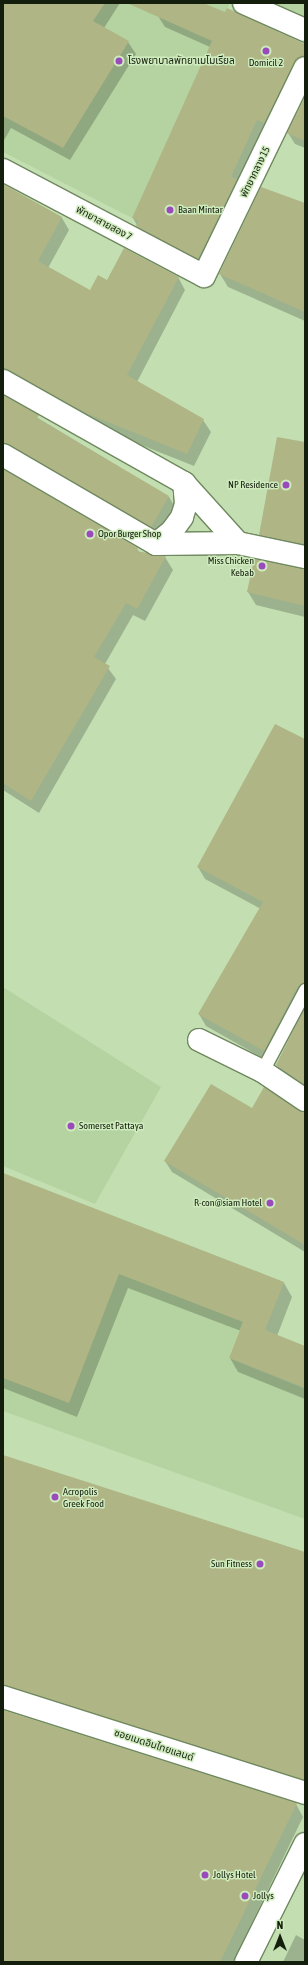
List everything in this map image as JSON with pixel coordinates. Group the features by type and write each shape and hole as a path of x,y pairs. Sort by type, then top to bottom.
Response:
{"street":[{"path":"244,3 305,30"},
{"name":"พัทยากลาง 15","path":"204,276 305,68"},
{"name":"พัทยาสายสอง 7","path":"3,170 204,276"},
{"path":"3,381 184,483 238,543"},
{"path":"3,455 156,544 238,543 305,557"},
{"path":"156,544 172,531 182,517 186,504 184,483"},
{"path":"199,1040 262,1071 305,1100"},
{"name":"ซอยเมดอินไทยแลนด์","path":"3,1697 305,1793"},
{"path":"246,1962 305,1844"}],"lane":[{"path":"262,1071 305,990"}],"shaded area":[{"name":"โรงพยาบาลพัทยาเมโมเรียล","path":"100,3 230,3 132,218 3,152 3,114"},
{"path":"270,3 305,3 305,18"},
{"name":"Somerset Pattaya","path":"3,987 161,1087 95,1204 3,1166"},
{"path":"3,1173 261,1273 229,1358 305,1389 305,1519 3,1411"}],"building":[{"path":"3,3 105,3 93,21 129,41 63,148 3,116"},
{"path":"127,3 203,3 225,12 227,8 305,44 305,56 294,63 264,123 257,120 231,177 237,179 198,259 136,226 138,221 132,218 212,41"},
{"path":"305,97 305,141 287,133"},
{"path":"3,184 62,217 38,261 90,290 98,275 107,280 124,248 179,277 127,375 204,419 187,454 88,414 3,369"},
{"path":"261,187 305,203 305,312 219,274"},
{"path":"3,395 39,415 37,418 169,496 151,527 3,443"},
{"name":"NP Residence","path":"277,437 305,442 305,544 259,535"},
{"path":"3,469 138,548 136,551 166,556 137,609 126,603 94,657 110,666 31,801 3,783"},
{"path":"254,559 305,569 305,606 247,592"},
{"path":"275,724 305,739 305,982 298,986 264,1051 198,1014 263,902 197,867"},
{"path":"305,1007 305,1085 276,1065"},
{"name":"R-con@siam Hotel","path":"211,1084 252,1108 264,1087 305,1112 305,1245 164,1161"},
{"path":"3,1173 284,1282 265,1330 305,1346 305,1388 229,1358 243,1322 119,1274 69,1403 3,1378"},
{"path":"3,1455 305,1552 305,1780 3,1685"},
{"path":"3,1710 297,1803 220,1962 3,1962"}],"place":[{"name":"Domicil 2","path":"266,51"},
{"name":"โรงพยาบาลพัทยาเมโมเรียล","path":"119,61"},
{"name":"Baan Mintar","path":"170,210"},
{"name":"NP Residence","path":"286,485"},
{"name":"Opor Burger Shop","path":"90,534"},
{"name":"Miss Chicken Kebab","path":"262,566"},
{"name":"Somerset Pattaya","path":"71,1126"},
{"name":"R-con@siam Hotel","path":"270,1203"},
{"name":"Acropolis Greek Food","path":"55,1497"},
{"name":"Sun Fitness","path":"260,1564"},
{"name":"Jollys Hotel","path":"205,1875"},
{"name":"Jollys","path":"245,1896"}]}
